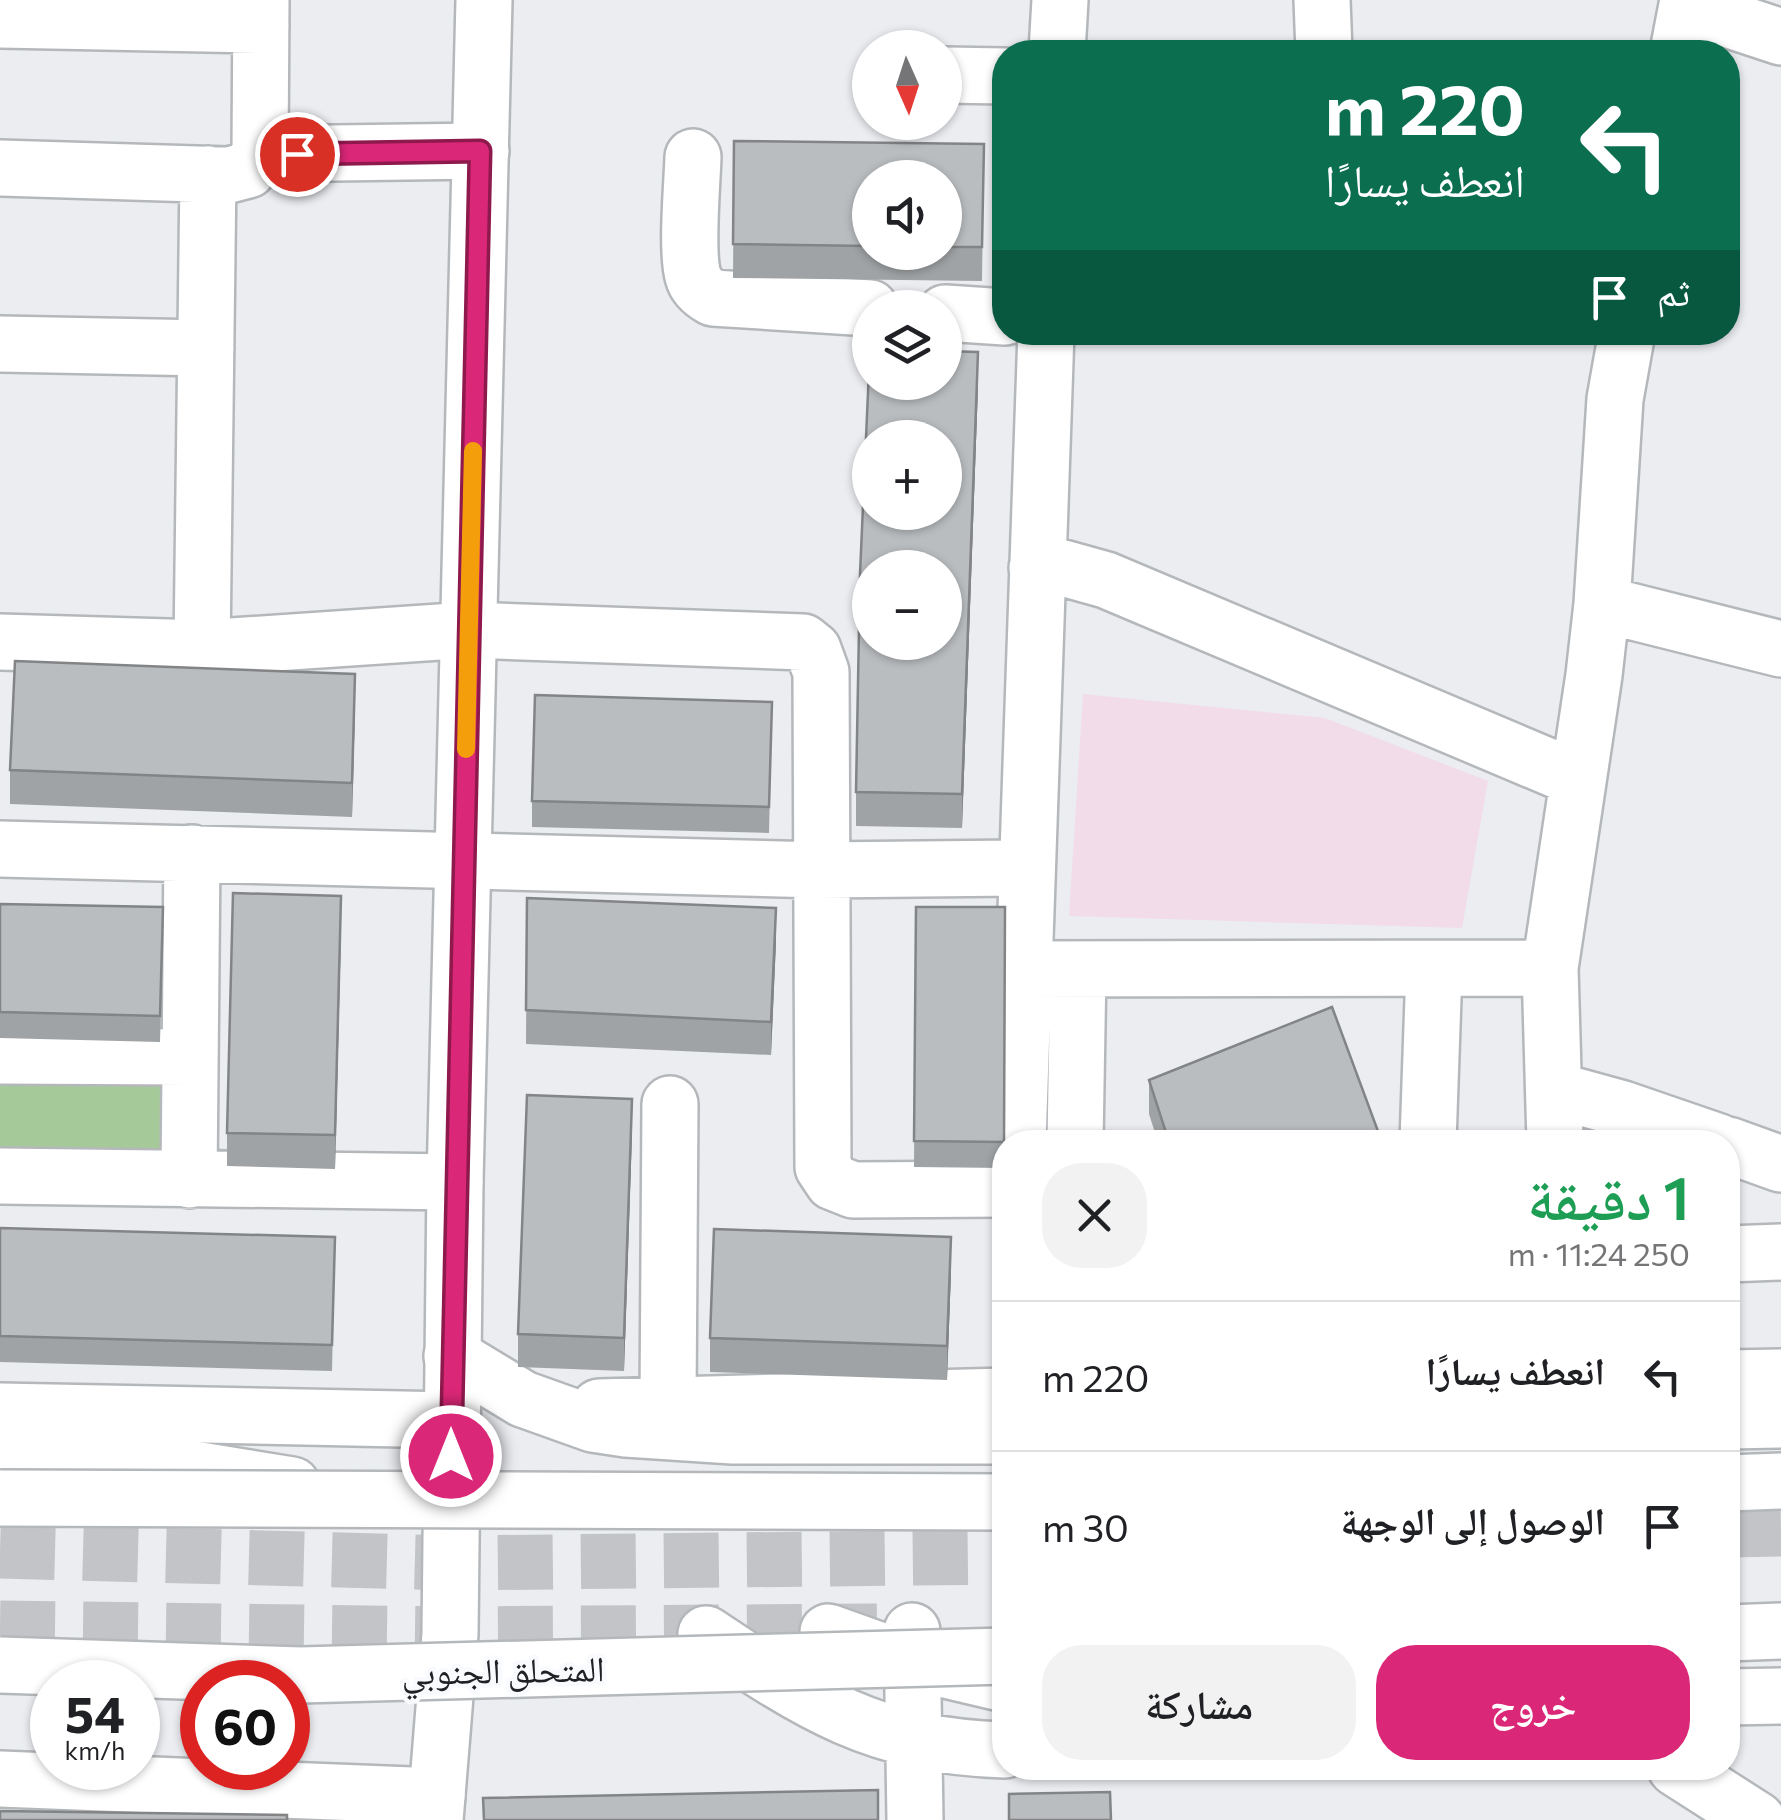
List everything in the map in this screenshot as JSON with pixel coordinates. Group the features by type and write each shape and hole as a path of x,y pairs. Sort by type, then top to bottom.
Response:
{"main road":[{"path":"0,1780 436,1808 450,1634 452,1356 484,0"},
{"path":"1058,40 1060,0"},
{"path":"1322,0 1324,40"},
{"path":"0,20 104,11 261,12 260,154 248,170 239,174 208,174 0,168"},
{"path":"1684,19 1781,37"},
{"path":"962,75 992,76"},
{"path":"260,154 480,151"},
{"path":"692,157 692,276 704,293 713,298 852,307"},
{"path":"202,648 208,174"},
{"path":"962,314 992,316"},
{"path":"0,344 206,348"},
{"path":"1018,1130 1046,345"},
{"path":"1625,345 1615,400 1602,604 1550,968 1555,1116 1623,1108 1685,1130"},
{"path":"1037,568 1063,568 1106,580 1578,778"},
{"path":"1602,604 1781,649"},
{"path":"0,642 202,648 468,630 803,642 813,650 820,672 821,1156 827,1175 842,1188 853,1190 992,1189"},
{"path":"0,849 821,870 1026,868"},
{"path":"189,1180 192,852"},
{"path":"1022,968 1550,968"},
{"path":"1076,1130 1078,969"},
{"path":"1428,1130 1434,969"},
{"path":"0,1056 190,1057"},
{"path":"668,1404 670,1104"},
{"path":"1740,1150 1781,1164"},
{"path":"0,1176 456,1182"},
{"path":"1740,1254 1781,1252"},
{"path":"452,1356 511,1393 562,1415 626,1429 733,1436 992,1436"},
{"path":"1740,1378 1781,1377"},
{"path":"562,1415 604,1406 992,1396"},
{"path":"0,1410 451,1420"},
{"path":"1740,1421 1781,1420"},
{"path":"0,1451 237,1474 358,1498"},
{"path":"1740,1483 1781,1481"},
{"path":"0,1498 992,1502"},
{"path":"1740,1633 1781,1631"},
{"path":"828,1632 912,1646 992,1679"},
{"path":"706,1634 800,1696 843,1718 914,1740 992,1749"},
{"path":"912,1646 915,1820"},
{"name":"المتحلق الجنوبي","path":"0,1665 300,1675 992,1656"},
{"path":"1695,1780 1757,1820"}],"shaded area":[{"path":"1083,694 1325,718 1488,781 1462,928 1069,916"}],"green space":[{"path":"0,1068 176,1070 175,1163 0,1161"}],"building":[{"path":"734,141 984,144 982,247 962,247 962,160 852,160 852,246 733,244"},
{"path":"962,352 978,352 962,794 856,792 858,660 962,660 962,550 861,550 862,530 962,530 962,420 867,420 868,400 962,400"},
{"path":"15,661 355,674 352,783 10,770"},
{"path":"535,695 772,702 769,807 532,801"},
{"path":"233,893 341,896 335,1135 227,1133"},
{"path":"527,898 776,908 771,1022 526,1010"},
{"path":"0,904 163,907 160,1016 0,1012"},
{"path":"916,907 1005,907 1004,1130 992,1130 992,1142 914,1141"},
{"path":"1332,1007 1378,1130 1165,1130 1149,1080"},
{"path":"527,1095 632,1099 624,1338 518,1334"},
{"path":"0,1228 335,1237 332,1345 0,1336"},
{"path":"714,1229 951,1237 947,1346 710,1338"},
{"path":"878,1790 878,1820 484,1820 483,1798"},
{"path":"1110,1792 1111,1820 1009,1820 1009,1794"},
{"path":"0,1811 287,1815 287,1820 0,1820"}],"tunnel":[{"path":"1740,1530 1781,1529"},
{"path":"0,1551 452,1563 992,1557"},
{"path":"0,1628 450,1634 877,1631"}],"slow traffic":[{"path":"466,749 473,451"}],"route":[{"path":"297,154 480,151 451,1456"}]}
